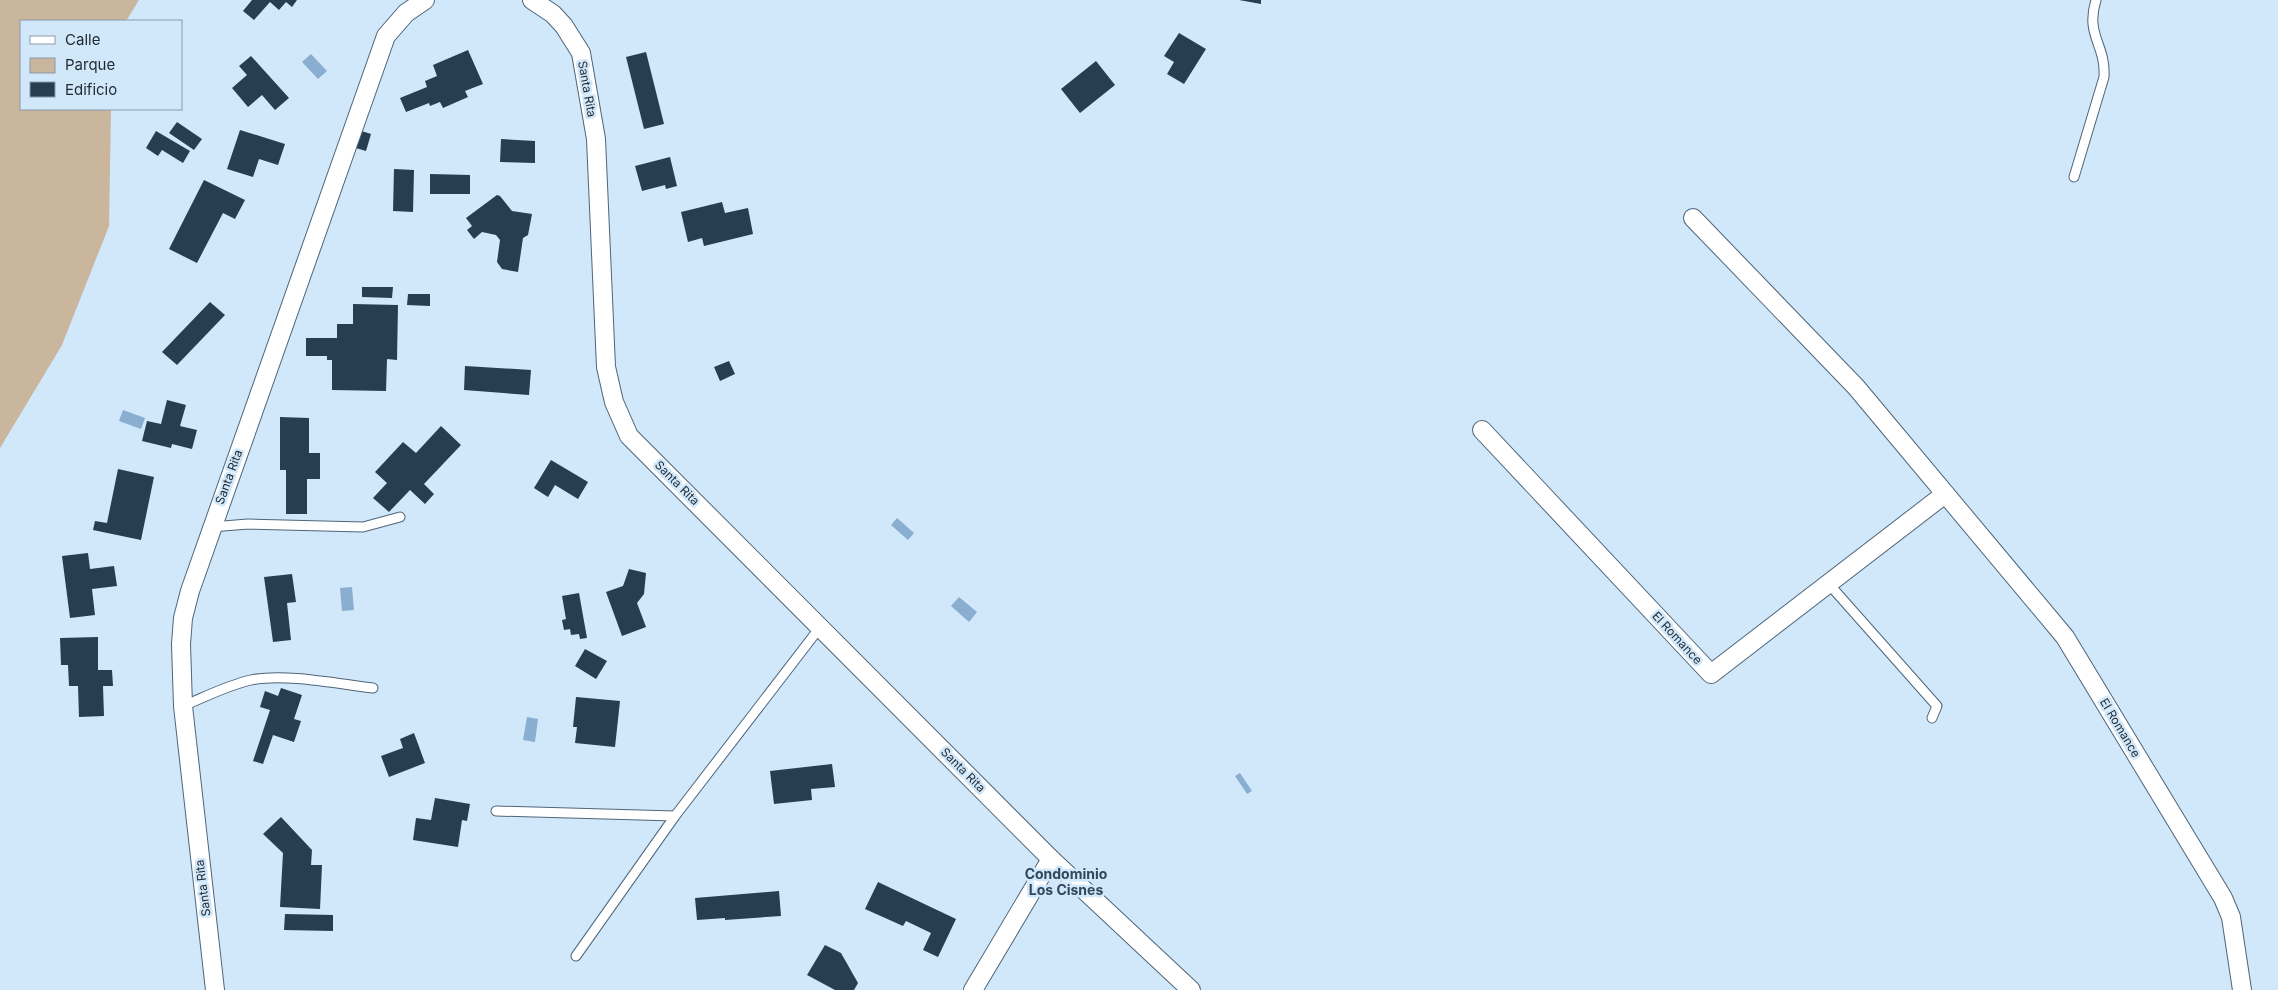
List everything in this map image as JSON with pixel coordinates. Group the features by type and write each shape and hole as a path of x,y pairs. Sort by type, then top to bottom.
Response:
{"street":[{"name":"Santa Rita","path":"215,990 180,672 183,618 211,527 386,36 406,12 425,0"},
{"name":"Santa Rita","path":"532,0 553,14 564,26 581,53 596,139 606,366 609,384 621,420 629,436 821,626 1051,859 1191,990"},
{"name":"El Romance","path":"1692,218 1856,386 2065,637 2223,898 2231,917 2242,990"},
{"name":"El Romance","path":"1482,430 1711,674 1945,494"},
{"path":"973,990 1051,859"}],"lane":[{"path":"2074,177 2104,77 2102,52 2092,29 2093,10 2096,0"},
{"path":"211,527 248,524 363,527 400,517"},
{"path":"1828,583 1937,706 1932,718"},
{"path":"576,956 675,816 821,626"},
{"path":"183,706 240,683 261,679 295,680 373,688"},
{"path":"496,811 675,816"}],"green space":[{"path":"0,0 139,0 127,20 20,20 20,110 111,110 109,226 62,345 0,448"}],"water":[{"path":"311,54 327,71 318,79 302,62"},
{"path":"123,410 145,418 141,429 119,421"},
{"path":"897,518 914,533 908,540 891,525"},
{"path":"352,587 354,610 342,611 340,588"},
{"path":"959,597 977,612 969,622 951,606"},
{"path":"527,717 538,719 535,742 523,740"},
{"path":"1240,773 1252,791 1247,794 1235,776"}],"building":[{"path":"252,0 297,0 292,7 286,2 279,10 270,2 254,20 243,11"},
{"path":"1239,0 1261,0 1261,4"},
{"path":"1179,33 1206,49 1184,84 1167,74 1174,62 1164,56"},
{"path":"468,50 483,84 465,91 468,97 443,108 440,102 430,106 429,103 406,112 400,98 427,87 425,81 437,76 433,65"},
{"path":"646,52 664,124 644,129 626,57"},
{"path":"251,56 289,98 275,110 262,95 248,107 232,88 247,75 239,66"},
{"path":"1096,61 1115,85 1080,113 1061,89"},
{"path":"177,122 202,139 194,150 169,133"},
{"path":"355,129 371,134 366,151 349,146"},
{"path":"240,130 285,144 278,165 259,159 253,177 227,169"},
{"path":"156,131 190,151 183,163 162,150 158,156 146,148"},
{"path":"501,139 535,141 535,163 500,162"},
{"path":"670,157 677,186 666,189 665,185 642,191 635,166"},
{"path":"394,169 414,170 413,212 393,211"},
{"path":"430,174 470,175 470,194 430,194"},
{"path":"204,180 245,200 235,219 223,213 197,263 169,249"},
{"path":"497,195 500,196 512,211 532,214 528,235 523,238 518,272 502,269 497,262 500,240 496,235 482,232 474,239 467,230 472,226 466,218"},
{"path":"722,202 725,213 748,208 753,234 704,246 702,238 688,242 681,212"},
{"path":"362,287 393,287 392,298 362,297"},
{"path":"408,294 430,294 430,306 407,305"},
{"path":"210,302 225,315 177,365 162,352"},
{"path":"353,304 398,305 397,360 387,359 386,391 332,390 332,360 327,360 327,356 306,356 306,338 337,338 337,324 353,324"},
{"path":"729,361 735,374 720,381 714,367"},
{"path":"465,366 531,370 529,395 464,390"},
{"path":"167,400 186,405 180,426 197,430 192,449 172,444 171,448 142,441 147,421 161,424"},
{"path":"280,417 309,418 309,453 320,453 320,479 307,479 307,514 286,514 286,470 280,470"},
{"path":"441,426 461,445 424,484 434,494 425,504 410,490 389,512 373,498 387,483 375,472 403,442 416,453"},
{"path":"551,460 588,482 578,499 555,485 548,497 534,488"},
{"path":"118,469 154,477 141,540 93,530 95,521 107,523"},
{"path":"88,553 90,569 114,566 117,586 92,589 95,615 70,618 62,556"},
{"path":"629,569 646,573 644,594 637,603 646,627 622,636 606,592 623,586"},
{"path":"292,574 296,602 287,603 291,640 273,642 264,577"},
{"path":"579,593 587,638 580,639 579,634 571,635 570,629 564,630 562,620 566,619 562,596"},
{"path":"98,637 98,670 112,670 113,686 103,686 104,716 79,717 78,686 69,686 68,665 61,665 60,638"},
{"path":"585,649 607,661 596,679 575,666"},
{"path":"281,688 302,695 294,719 301,721 294,742 273,735 263,764 253,761 270,710 260,707 265,691 278,696"},
{"path":"576,697 620,701 615,747 575,743 577,727 573,727"},
{"path":"414,733 425,763 389,777 381,756 403,748 400,739"},
{"path":"832,764 835,787 811,789 812,800 774,804 770,771"},
{"path":"435,798 470,804 467,821 462,820 458,847 413,840 416,818 431,820"},
{"path":"281,817 312,850 311,865 322,865 320,909 280,907 283,853 263,834"},
{"path":"878,882 956,919 938,957 923,950 931,933 906,921 903,926 865,909"},
{"path":"779,891 781,916 697,920 695,898"},
{"path":"285,914 333,915 333,931 284,930"},
{"path":"825,945 841,953 858,983 854,990 835,990 807,975"}],"district":[{"name":"Condominio Los Cisnes","path":"1066,882"}]}
